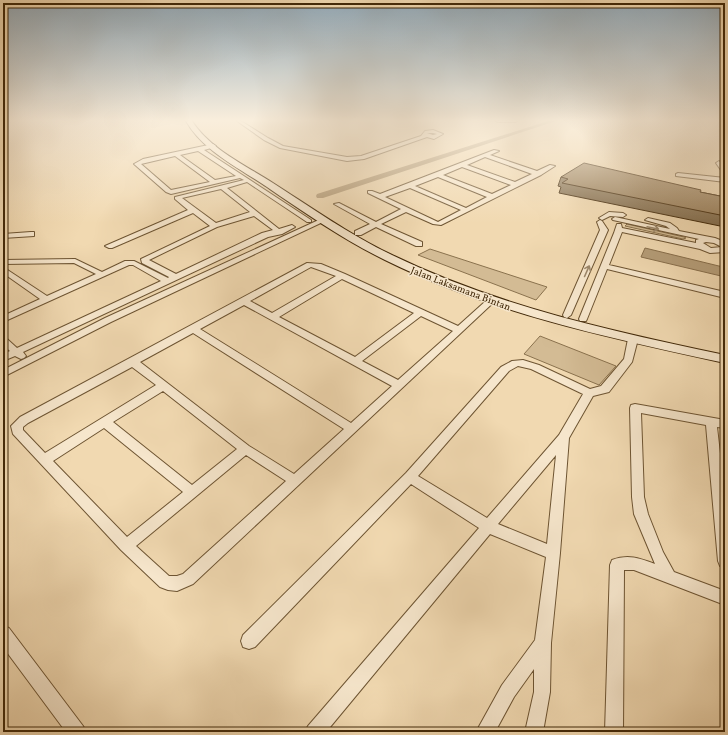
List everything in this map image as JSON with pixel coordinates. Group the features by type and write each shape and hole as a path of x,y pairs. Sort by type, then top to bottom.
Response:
{"main road":[{"name":"Jalan Laksamana Bintan","path":"226,155 282,197 355,240 405,266 441,282 491,301 524,311 633,339 725,359"},
{"name":"Jalan Laksamana Bintan","path":"239,155 302,198 358,233 414,261 496,295 639,333 725,350"}],"street":[{"path":"171,155 137,164 170,192 242,176"},
{"path":"178,155 214,182"},
{"path":"209,155 249,181 282,197 309,221"},
{"path":"327,155 347,159 362,158 370,155"},
{"path":"379,197 486,156 539,174"},
{"path":"719,163 725,172"},
{"path":"462,165 517,185"},
{"path":"370,192 404,210 436,224 494,197 552,166"},
{"path":"438,175 494,197"},
{"path":"678,175 725,180"},
{"path":"215,226 177,198 249,181"},
{"path":"410,186 466,210"},
{"path":"222,187 279,232"},
{"path":"337,204 375,224 419,244"},
{"path":"109,246 193,210"},
{"path":"358,233 404,210"},
{"path":"172,279 145,259 215,226 255,213"},
{"path":"601,220 612,214 626,215 668,224 674,227 675,232"},
{"path":"615,218 720,242 725,248 715,251 608,225 601,220 615,218"},
{"path":"583,319 619,227 620,221 615,218"},
{"path":"3,358 265,235 279,232 309,221 321,219"},
{"path":"3,374 108,320 321,219"},
{"path":"567,315 604,230 601,220"},
{"path":"3,236 31,234"},
{"path":"703,247 700,242 712,240"},
{"path":"3,262 76,261 101,274"},
{"path":"3,319 101,274 132,262 172,279"},
{"path":"460,330 419,313 342,276 318,266 310,265 24,420 17,426 17,431 126,546 165,582 171,584 183,582 296,481 351,428 460,330 491,301"},
{"path":"604,266 725,295"},
{"path":"3,269 46,299"},
{"path":"272,317 342,276"},
{"path":"243,301 398,386"},
{"path":"355,362 419,313"},
{"path":"194,329 351,428"},
{"path":"249,641 410,477 505,369 516,363 523,363 535,367 589,393 608,387 630,360 633,339"},
{"path":"3,340 22,357 30,361"},
{"path":"133,362 245,448 296,481"},
{"path":"44,460 164,385"},
{"path":"314,732 563,438 589,393"},
{"path":"670,578 657,555 641,514 638,497 635,408 725,424"},
{"path":"105,422 191,492"},
{"path":"711,422 725,561"},
{"path":"534,732 542,692 543,643 553,554 563,438"},
{"path":"126,546 245,448"},
{"path":"410,477 489,527 553,554"},
{"path":"614,732 617,565 634,563 725,598"},
{"path":"3,634 77,732"},
{"path":"486,732 508,691 543,643"}],"shaded area":[{"path":"627,224 686,238 683,239 625,226"},
{"path":"645,248 723,267 721,276 641,257"},
{"path":"430,249 547,287 536,300 418,255"},
{"path":"540,336 616,366 599,385 524,354"}],"building":[{"path":"584,163 725,197 725,216 562,183 568,179 561,177"}],"waterway":[{"path":"320,196 446,155"}]}
